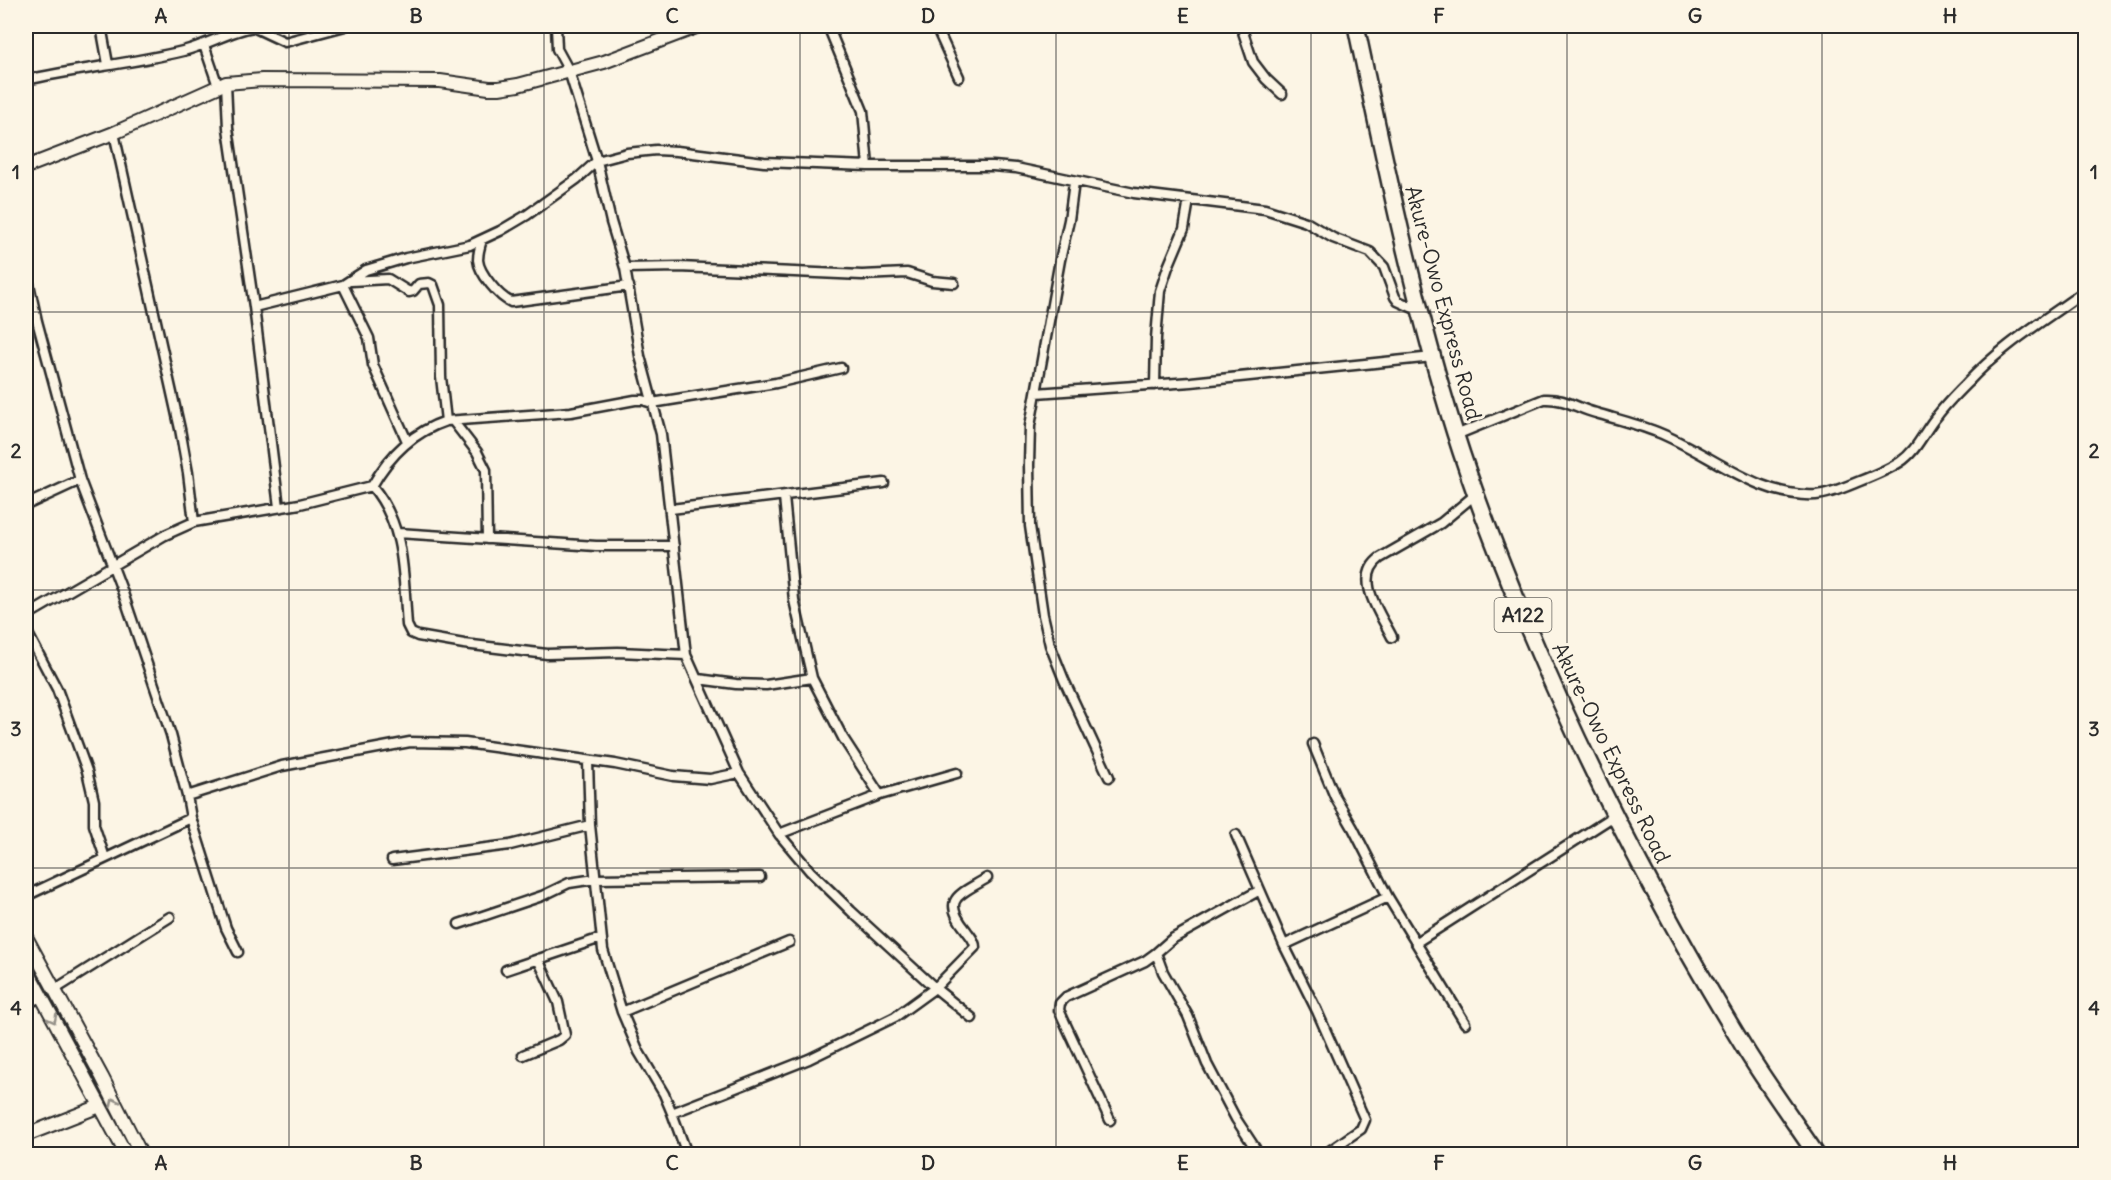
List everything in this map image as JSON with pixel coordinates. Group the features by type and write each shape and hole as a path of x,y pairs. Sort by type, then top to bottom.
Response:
{"highway":[{"name":"Akure-Owo Express Road","path":"1356,26 1384,159 1420,311 1456,435 1503,567 1556,692 1614,816 1682,940 1748,1053 1816,1155"}],"street":[{"path":"101,26 108,64"},
{"path":"26,80 108,64 150,59 204,45 253,27 285,42 345,26"},
{"path":"556,26 558,49 569,71 597,161 611,222 625,268 634,325 661,434 686,656 739,773 779,834 818,879 936,988 972,1018"},
{"path":"26,167 114,133 222,85 262,80 440,81 499,88 604,62 699,26"},
{"path":"828,26 862,111 868,166"},
{"path":"939,26 939,33 959,78"},
{"path":"1241,26 1253,62 1282,94"},
{"path":"204,45 222,85 254,307 279,507"},
{"path":"114,133 180,429 194,522"},
{"path":"346,283 373,268 406,258 470,245 482,240 527,215 578,179 597,161 627,153 656,150 764,162 1016,168 1134,193 1265,209 1306,222 1333,238 1370,252 1384,267 1398,301 1420,311"},
{"path":"1074,182 1069,220 1030,426 1030,526 1043,615 1050,645 1109,777"},
{"path":"1155,385 1160,291 1184,229 1190,200"},
{"path":"482,240 478,263 499,294 511,302 629,286"},
{"path":"625,268 679,267 862,275 907,273 932,281 954,283"},
{"path":"26,270 37,321 81,480 171,735 191,818 226,928 238,952"},
{"path":"254,307 346,283 388,279 409,292 419,284 433,285 440,305 441,377 449,421 477,452 486,470 486,539"},
{"path":"346,283 369,338 373,365 407,441"},
{"path":"1456,435 1544,399 1564,400 1587,411 1657,432 1769,488 1797,494 1817,495 1853,484 1903,460 1913,451 1936,416 1993,358 2021,334 2085,290"},
{"path":"1036,393 1155,385 1433,357"},
{"path":"26,616 165,536 194,522 279,507 372,486 385,466 407,441 435,424 571,412 635,400 652,403 776,383 842,368"},
{"path":"26,505 81,480"},
{"path":"670,509 784,497 884,483"},
{"path":"372,486 398,533 402,554 407,625 411,633 464,644 546,654 618,652 686,656"},
{"path":"1392,637 1368,585 1368,570 1372,563 1441,523 1477,494"},
{"path":"784,497 794,600 812,678 843,738 880,795"},
{"path":"398,533 596,546 674,546"},
{"path":"26,630 57,689 87,771 94,801 94,825 105,858"},
{"path":"698,679 766,685 812,678"},
{"path":"187,796 282,766 410,742 465,743 615,764 673,776 710,779 739,773"},
{"path":"1313,744 1335,797 1388,897 1465,1023"},
{"path":"588,762 590,825 603,950 622,1012 639,1052 664,1094 687,1155"},
{"path":"779,834 880,795 957,773"},
{"path":"1417,942 1614,816"},
{"path":"26,896 191,818"},
{"path":"392,860 510,845 590,825"},
{"path":"1236,835 1365,1120 1361,1129 1325,1155"},
{"path":"459,924 542,896 569,883 595,879 760,877"},
{"path":"672,1113 809,1059 895,1017 936,988 975,946 955,917 952,907 954,902 960,895 987,878"},
{"path":"1110,1120 1059,1010 1060,1003 1066,997 1145,961 1172,939 1260,890"},
{"path":"1284,945 1388,897"},
{"path":"54,990 170,917"},
{"path":"26,937 102,1077 141,1155"},
{"path":"506,970 601,938"},
{"path":"622,1012 789,942"},
{"path":"1156,953 1163,972 1188,1016 1207,1064 1236,1119 1259,1155"},
{"path":"523,1055 559,1040 565,1035 558,1002 538,959"},
{"path":"26,968 126,1155"},
{"path":"26,1004 41,997"},
{"path":"88,1084 102,1077"},
{"path":"26,1135 100,1106"}]}
